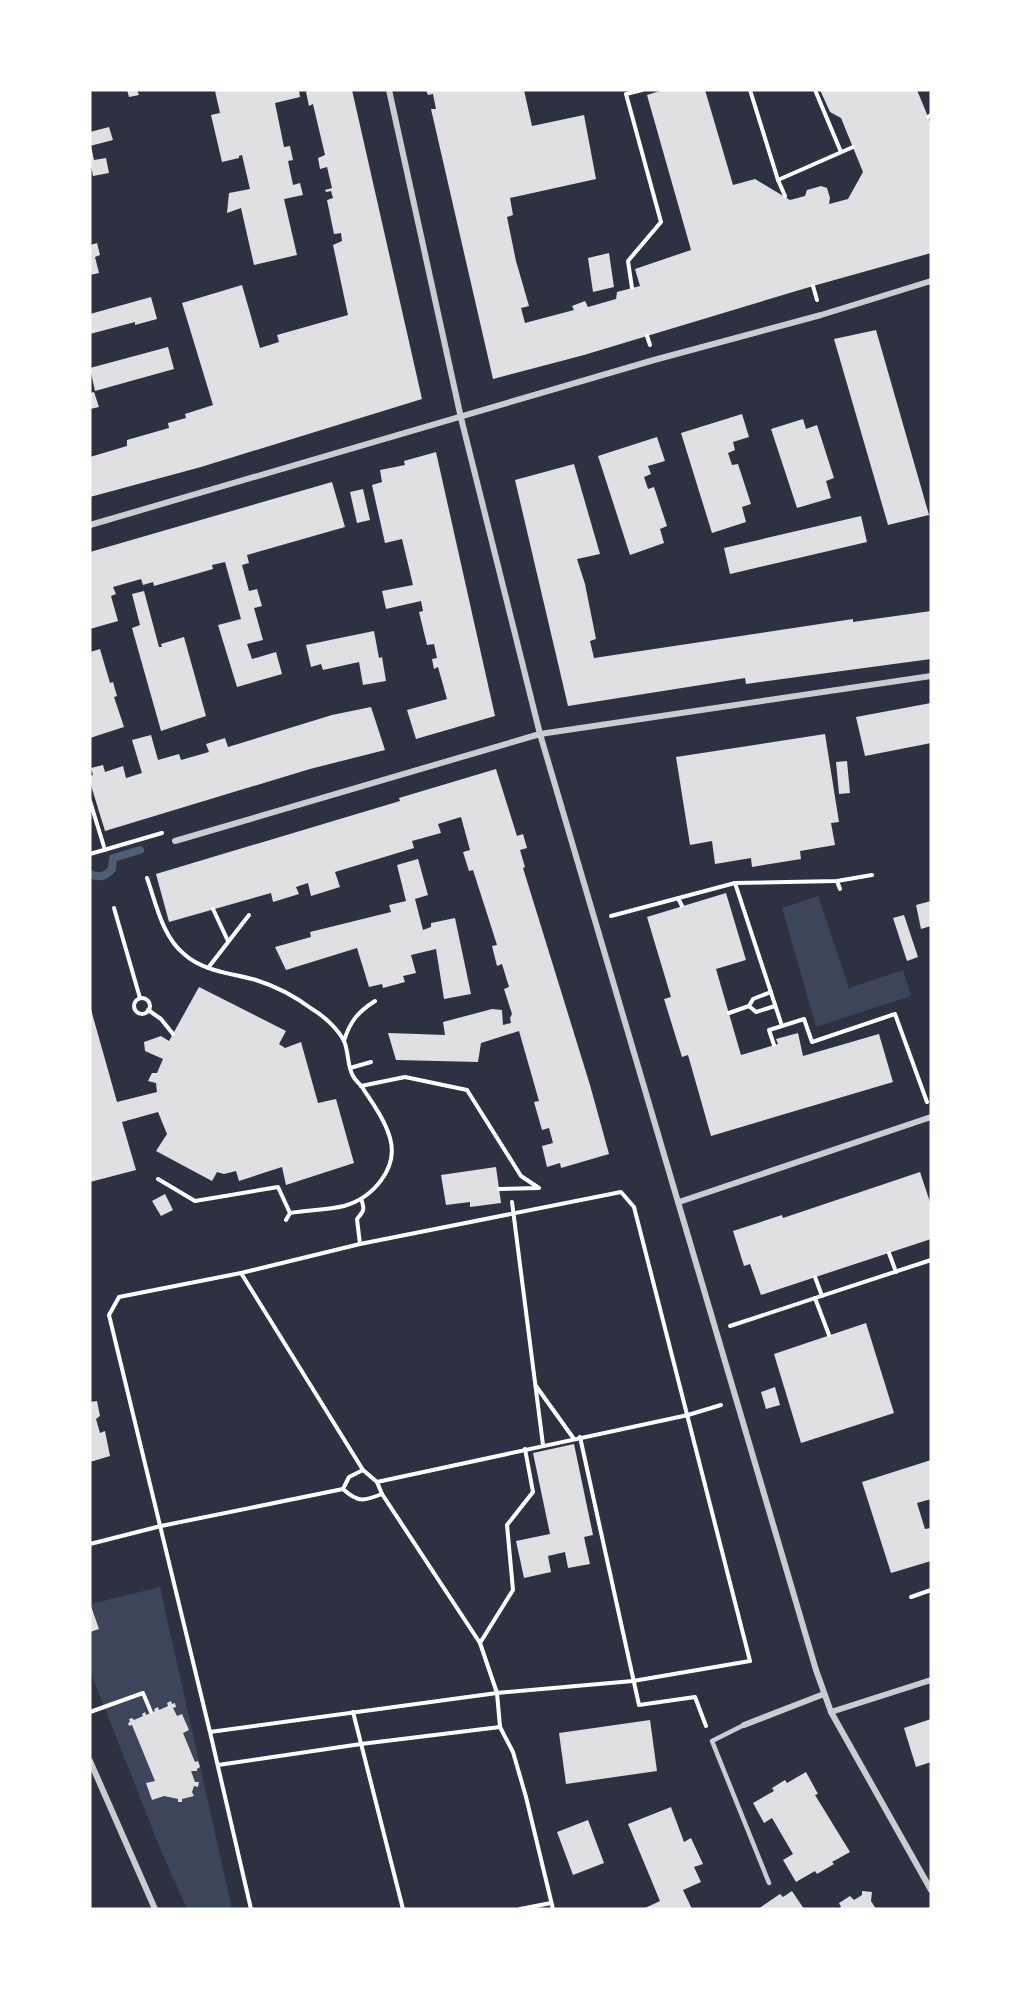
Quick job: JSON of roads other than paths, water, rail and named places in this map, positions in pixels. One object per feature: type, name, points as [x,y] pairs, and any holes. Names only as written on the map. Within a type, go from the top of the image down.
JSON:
[{"type":"street","points":[[389,90],[461,418],[540,735],[824,1694],[831,1712],[931,1890]]},
{"type":"street","points":[[90,525],[654,360],[821,315],[931,281]]},
{"type":"street","points":[[175,841],[540,735],[931,676]]},
{"type":"street","points":[[679,1202],[931,1117]]},
{"type":"street","points":[[831,1712],[931,1680]]},
{"type":"street","points":[[744,1725],[824,1694]]},
{"type":"street","points":[[90,1761],[155,1909]]},
{"type":"lane","points":[[744,1725],[712,1741],[770,1883]]},
{"type":"waterway","points":[[90,874],[99,876],[107,874],[112,869],[113,858],[140,850]]}]
